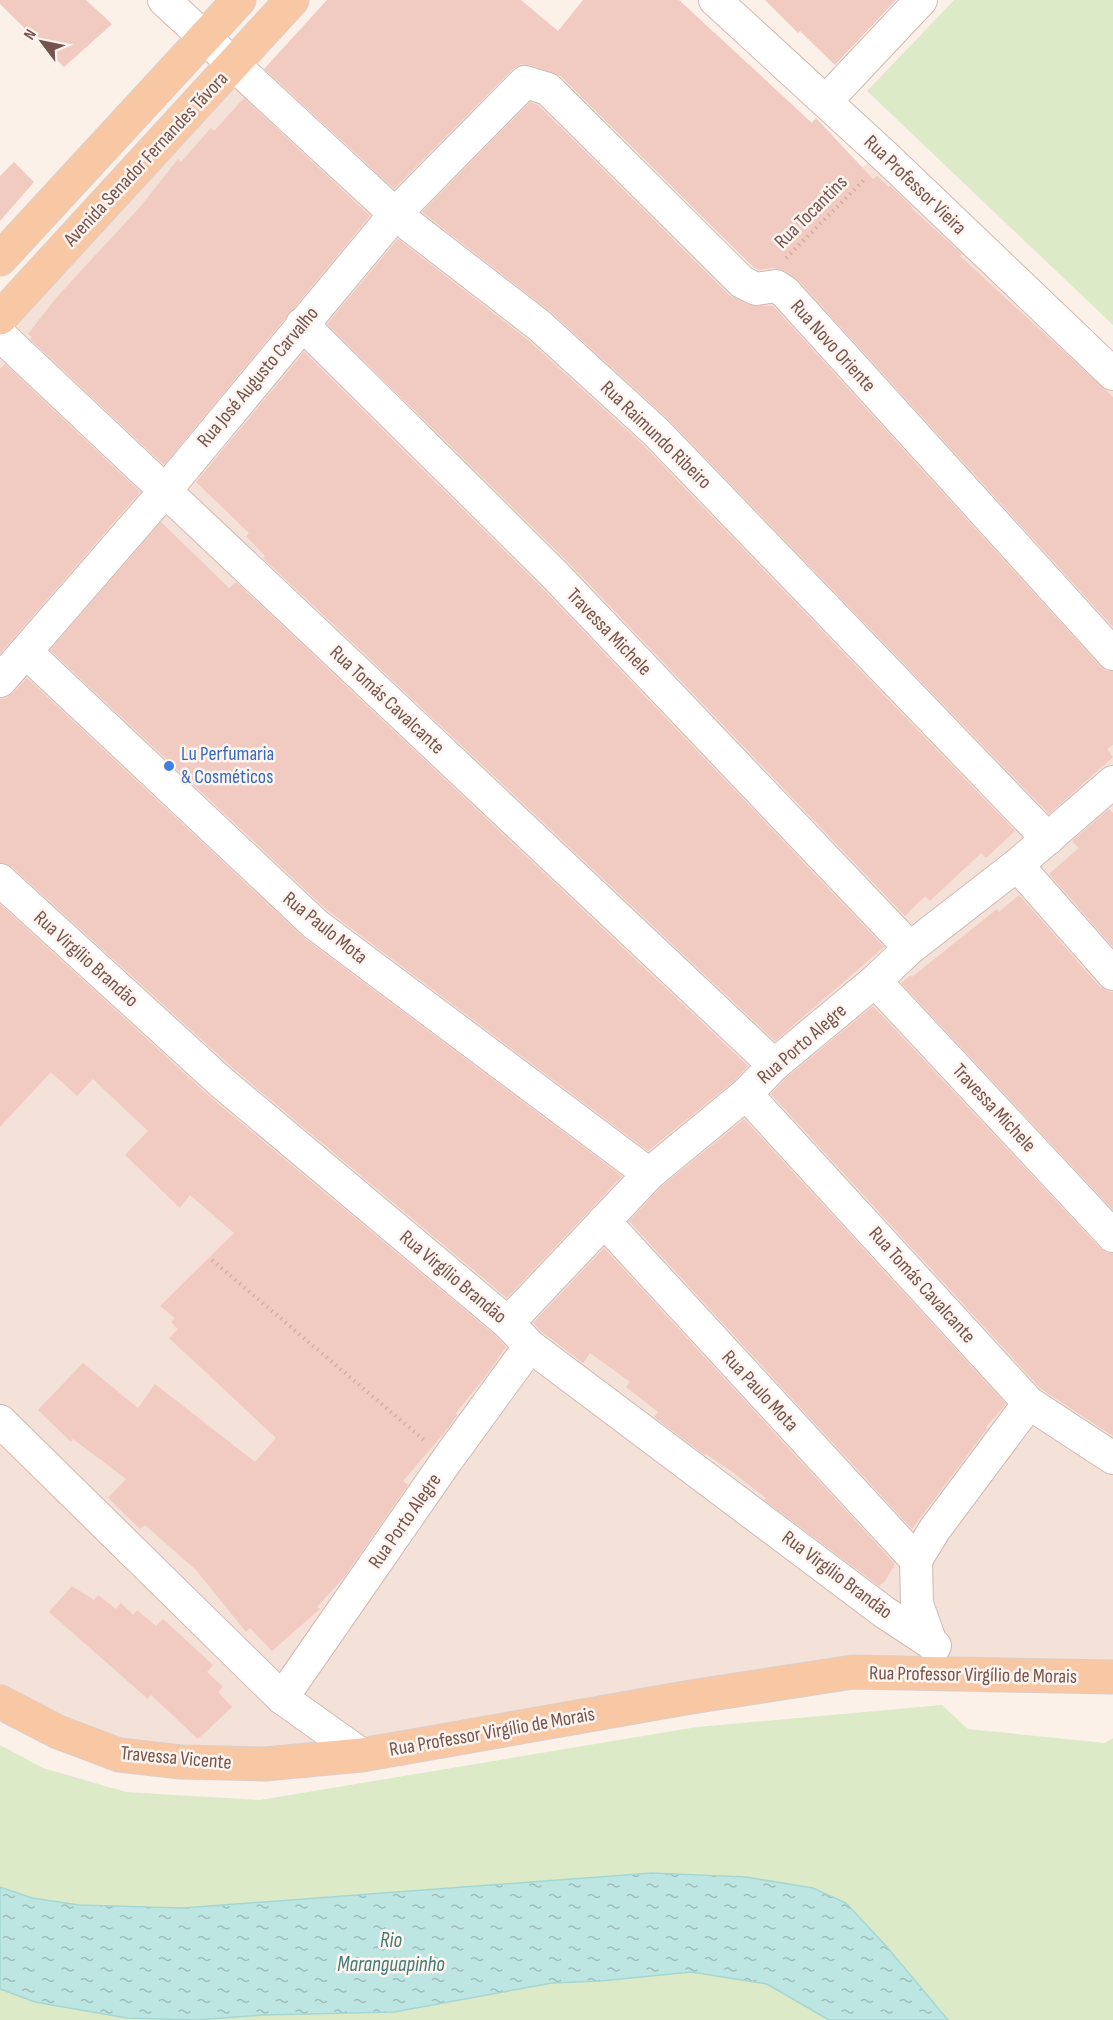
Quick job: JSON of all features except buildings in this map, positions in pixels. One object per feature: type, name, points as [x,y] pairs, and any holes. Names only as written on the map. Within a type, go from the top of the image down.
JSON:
[{"type":"main road","name":"Avenida Senador Fernandes Távora","points":[[0,259],[239,0]]},
{"type":"main road","name":"Avenida Senador Fernandes Távora","points":[[0,318],[292,0]]},
{"type":"main road","name":"Rua Professor Virgílio de Morais","points":[[362,1755],[679,1699],[853,1672],[1113,1677]]},
{"type":"main road","name":"Travessa Vicente","points":[[0,1702],[58,1732],[119,1755],[181,1762],[265,1764],[362,1755]]},
{"type":"street","name":"Rua Raimundo Ribeiro","points":[[164,0],[395,214],[540,326],[656,432],[1048,839]]},
{"type":"street","name":"Rua Professor Vieira","points":[[715,0],[887,158],[1113,374]]},
{"type":"street","points":[[826,101],[921,0]]},
{"type":"street","name":"Rua José Augusto Carvalho","points":[[0,681],[165,491],[395,214],[525,82],[548,89],[742,282],[756,289]]},
{"type":"street","name":"Rua Novo Oriente","points":[[756,289],[776,286],[785,292],[1113,654]]},
{"type":"street","name":"Travessa Michele","points":[[302,324],[553,573],[910,948]]},
{"type":"street","name":"Rua Tomás Cavalcante","points":[[0,335],[774,1065]]},
{"type":"street","name":"Rua Paulo Mota","points":[[26,652],[315,924],[649,1174]]},
{"type":"street","name":"Rua Porto Alegre","points":[[508,1323],[649,1174],[746,1094],[774,1065],[875,981],[910,948],[1017,865],[1113,782]]},
{"type":"street","points":[[1017,865],[1113,974]]},
{"type":"street","name":"Rua Virgílio Brandão","points":[[0,880],[220,1082],[508,1323],[530,1346],[884,1612],[931,1643],[969,1675]]},
{"type":"street","name":"Travessa Michele","points":[[875,981],[1113,1236]]},
{"type":"street","name":"Rua Tomás Cavalcante","points":[[746,1094],[1029,1403],[1113,1458]]},
{"type":"street","name":"Rua Paulo Mota","points":[[604,1221],[916,1560]]},
{"type":"street","name":"Rua Porto Alegre","points":[[282,1698],[447,1460],[530,1346]]},
{"type":"street","points":[[931,1643],[917,1604],[916,1560],[935,1529],[1029,1403]]},
{"type":"street","name":"Rua Professor Virgílio de Morais","points":[[0,1420],[282,1698],[362,1755]]},
{"type":"path","name":"Rua Tocantins","points":[[756,289],[887,158]]},
{"type":"path","points":[[212,1260],[447,1460]]},
{"type":"shaded area","points":[[527,58],[752,274],[868,163],[1113,372],[1113,1677],[969,1675],[691,1697],[181,1762],[0,1702],[0,316],[227,69],[395,184]]},
{"type":"green space","points":[[954,0],[1113,0],[1113,325],[867,91]]},
{"type":"green space","points":[[942,1705],[968,1729],[1105,1743],[1113,1738],[1113,2020],[948,2020],[887,1947],[776,1882],[746,1877],[652,1873],[183,1908],[79,1905],[32,1898],[0,1887],[0,1745],[43,1768],[126,1792],[260,1800],[697,1727]]},
{"type":"green space","points":[[691,1972],[767,1984],[829,2020],[197,2020],[263,2015],[394,2012],[552,1983],[601,1981]]},
{"type":"green space","points":[[0,1989],[35,2002],[127,2018],[197,2020],[0,2020]]},
{"type":"water","name":"Rio Maranguapinho","points":[[652,1873],[746,1877],[813,1888],[846,1903],[887,1947],[948,2020],[829,2020],[767,1984],[691,1972],[601,1981],[552,1983],[394,2012],[263,2015],[197,2020],[127,2018],[35,2002],[0,1989],[0,1887],[32,1898],[79,1905],[183,1908]]},
{"type":"place","name":"Lu Perfumaria & Cosméticos","points":[[169,766]]}]
